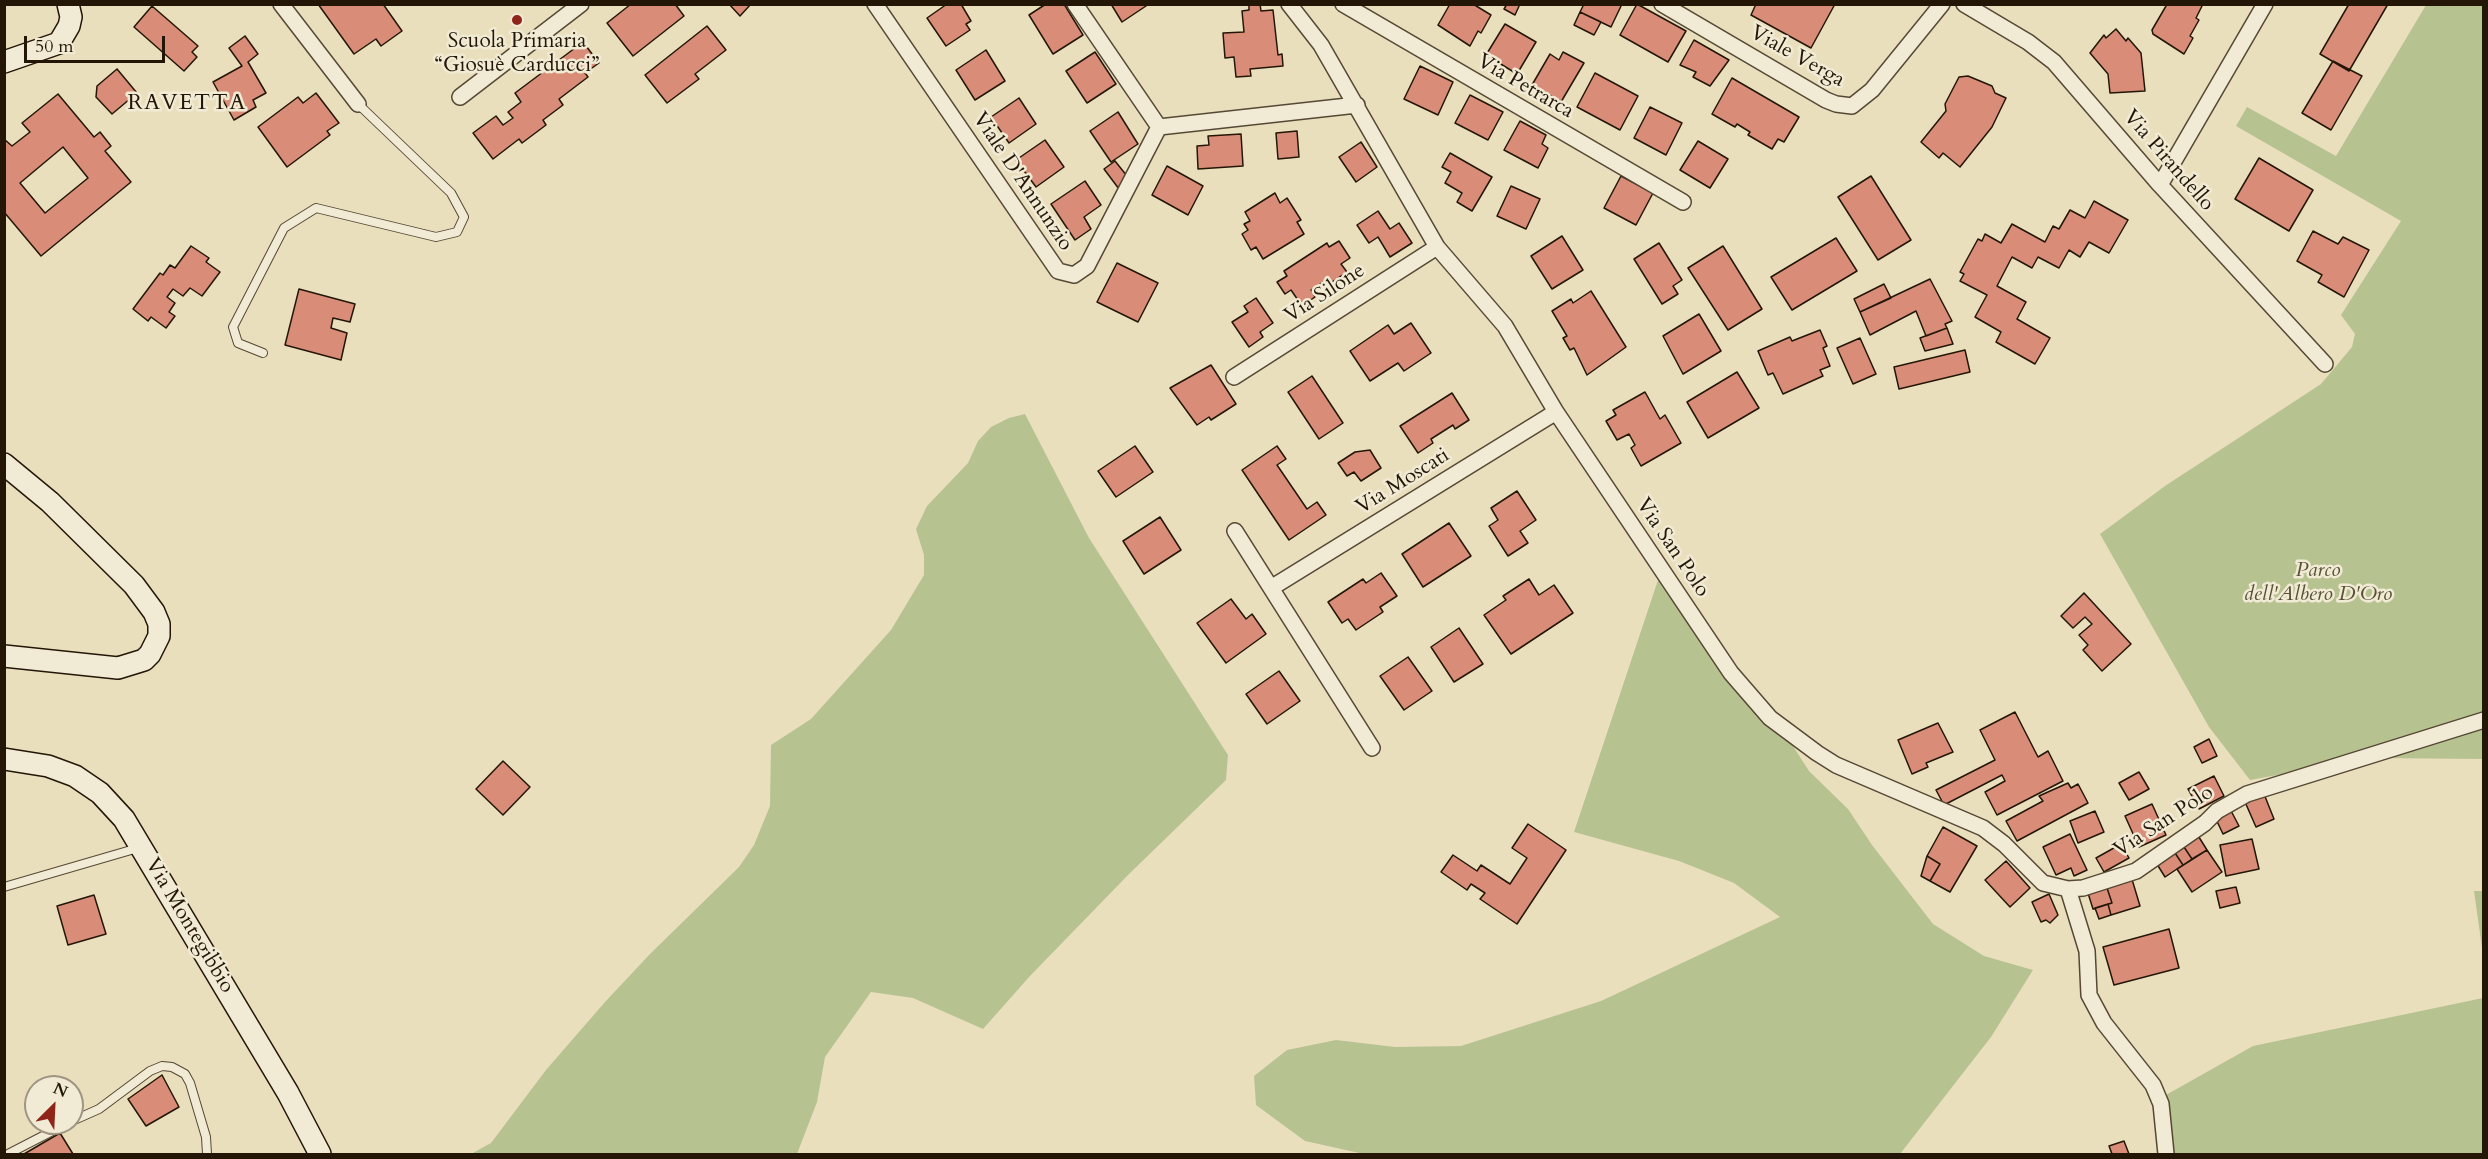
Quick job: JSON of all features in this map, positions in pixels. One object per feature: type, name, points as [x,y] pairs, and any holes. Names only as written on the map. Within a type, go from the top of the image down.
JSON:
[{"type":"main road","points":[[4,62],[59,43],[69,26],[71,17],[68,4]]},
{"type":"main road","points":[[4,464],[50,501],[134,585],[159,624],[159,636],[150,654],[132,665],[98,667],[4,656]]},
{"type":"main road","name":"Via Montegibbio","points":[[4,759],[48,766],[89,785],[112,804],[142,847],[288,1093],[320,1155]]},
{"type":"street","points":[[281,4],[358,104]]},
{"type":"street","points":[[460,97],[581,4]]},
{"type":"street","name":"Viale D'Annunzio","points":[[875,4],[1058,271],[1074,275],[1087,266],[1159,126]]},
{"type":"street","points":[[1075,4],[1159,126],[1357,105]]},
{"type":"street","name":"Via San Polo","points":[[1289,4],[1321,45],[1437,247],[1496,313],[1556,412],[1731,674],[1770,718],[1836,765],[1992,833],[2035,877],[2052,887],[2083,888],[2136,871],[2205,823],[2217,811],[2247,794],[2484,720]]},
{"type":"street","name":"Viale Verga","points":[[1662,4],[1826,100],[1852,106],[1872,90],[1942,4]]},
{"type":"street","name":"Via Pirandello","points":[[1964,4],[2043,52],[2160,185],[2325,364]]},
{"type":"street","points":[[2160,185],[2265,4]]},
{"type":"street","name":"Via Petrarca","points":[[1345,5],[1683,202]]},
{"type":"street","name":"Via Silone","points":[[1234,377],[1437,247]]},
{"type":"street","name":"Via Moscati","points":[[1271,588],[1556,412]]},
{"type":"street","points":[[1235,531],[1372,748]]},
{"type":"street","points":[[2068,889],[2086,951],[2089,995],[2104,1023],[2153,1085],[2162,1104],[2166,1155]]},
{"type":"lane","points":[[262,353],[238,343],[233,327],[284,228],[316,208],[436,237],[457,232],[464,217],[451,193],[358,104]]},
{"type":"lane","points":[[4,887],[142,847]]},
{"type":"lane","points":[[84,1116],[99,1109],[150,1071],[162,1066],[172,1067],[185,1074],[190,1083],[206,1137],[207,1155]]},
{"type":"lane","points":[[8,1155],[46,1135]]},
{"type":"green space","name":"Parco dell'Albero D'Oro","points":[[2426,5],[2483,5],[2483,759],[2371,758],[2250,780],[2209,727],[2100,534],[2165,486],[2321,384],[2352,347],[2355,334],[2341,315],[2401,221],[2236,126],[2247,107],[2336,156]]},
{"type":"green space","points":[[1025,414],[1089,538],[1228,755],[1226,780],[1129,874],[1030,976],[983,1029],[913,998],[871,992],[825,1057],[817,1102],[797,1154],[471,1154],[491,1143],[546,1070],[605,1002],[650,954],[739,867],[754,845],[770,806],[771,745],[811,719],[891,630],[924,575],[924,555],[916,529],[927,506],[968,463],[978,441],[991,427],[1009,418]]},
{"type":"green space","points":[[1662,568],[1782,729],[1809,771],[1848,809],[1872,845],[1933,924],[1984,956],[2033,970],[1991,1037],[1900,1154],[1364,1154],[1305,1141],[1256,1105],[1254,1076],[1287,1050],[1336,1040],[1395,1047],[1461,1046],[1601,1001],[1780,917],[1734,883],[1679,861],[1574,832]]},
{"type":"green space","points":[[2474,891],[2483,891],[2483,955]]},
{"type":"green space","points":[[2483,998],[2483,1154],[2161,1154],[2157,1100],[2253,1046]]},
{"type":"building","points":[[318,4],[383,4],[402,31],[381,46],[376,39],[354,54]]},
{"type":"building","points":[[631,4],[675,4],[684,16],[633,56],[607,23]]},
{"type":"building","points":[[729,4],[751,4],[740,16]]},
{"type":"building","points":[[947,4],[961,4],[971,21],[966,24],[970,30],[946,46],[927,18]]},
{"type":"building","points":[[1046,4],[1064,4],[1083,35],[1053,54],[1029,15]]},
{"type":"building","points":[[1111,4],[1149,4],[1122,22]]},
{"type":"building","points":[[1260,4],[1261,11],[1273,10],[1278,55],[1282,54],[1283,66],[1250,69],[1251,76],[1236,77],[1234,57],[1225,58],[1223,33],[1244,32],[1242,11],[1249,10],[1249,5]]},
{"type":"building","points":[[1450,4],[1473,4],[1491,15],[1481,33],[1478,31],[1470,46],[1438,25]]},
{"type":"building","points":[[1507,4],[1520,4],[1515,15],[1504,9]]},
{"type":"building","points":[[1584,4],[1622,4],[1611,27],[1580,12]]},
{"type":"building","points":[[1637,4],[1686,31],[1668,62],[1620,35]]},
{"type":"building","points":[[1756,4],[1835,4],[1811,48],[1751,15]]},
{"type":"building","points":[[2163,4],[2203,4],[2196,18],[2199,20],[2190,36],[2193,38],[2184,54],[2153,34],[2152,30],[2166,6]]},
{"type":"building","points":[[2349,4],[2388,4],[2349,71],[2320,54]]},
{"type":"building","points":[[152,6],[198,46],[192,52],[197,57],[184,71],[134,27]]},
{"type":"building","points":[[1580,12],[1601,22],[1594,35],[1574,25]]},
{"type":"building","points":[[1505,24],[1536,42],[1517,74],[1486,55]]},
{"type":"building","points":[[707,26],[726,50],[695,74],[699,79],[667,103],[645,75]]},
{"type":"building","points":[[2116,29],[2126,41],[2128,38],[2141,53],[2145,91],[2110,93],[2108,74],[2090,53],[2104,35],[2106,38]]},
{"type":"building","points":[[245,36],[258,54],[248,62],[266,93],[253,100],[256,107],[234,120],[213,82],[242,66],[229,48]]},
{"type":"building","points":[[1694,40],[1729,60],[1710,86],[1693,77],[1696,72],[1680,65]]},
{"type":"building","points":[[583,42],[599,63],[585,73],[588,77],[559,99],[563,105],[543,120],[546,125],[522,143],[519,139],[493,159],[473,133],[496,116],[503,125],[513,118],[508,112],[521,102],[515,93]]},
{"type":"building","points":[[986,50],[1005,81],[975,100],[956,70]]},
{"type":"building","points":[[1095,52],[1116,84],[1087,103],[1066,71]]},
{"type":"building","points":[[1563,52],[1584,63],[1561,102],[1532,85],[1550,54],[1559,60]]},
{"type":"building","points":[[2333,61],[2362,76],[2331,130],[2302,113]]},
{"type":"building","points":[[1420,66],[1453,82],[1438,115],[1404,99]]},
{"type":"building","points":[[117,69],[137,93],[112,114],[96,97],[97,86]]},
{"type":"building","points":[[1595,73],[1638,96],[1620,130],[1577,107]]},
{"type":"building","points":[[1968,76],[1992,86],[1995,93],[2006,98],[1992,127],[1960,167],[1943,153],[1939,158],[1921,142],[1946,111],[1945,104],[1959,77]]},
{"type":"building","points":[[1732,78],[1799,117],[1784,142],[1778,139],[1772,149],[1748,135],[1750,132],[1737,124],[1735,127],[1712,114]]},
{"type":"building","points":[[316,93],[339,123],[327,131],[330,135],[287,167],[258,127],[298,97],[303,103]]},
{"type":"building","points":[[58,94],[94,137],[100,132],[111,146],[105,151],[131,182],[41,256],[4,212],[4,139],[12,146],[30,132],[22,123]],"holes":[[[63,147],[88,178],[45,213],[20,183]]]},
{"type":"building","points":[[1470,95],[1503,112],[1488,140],[1455,123]]},
{"type":"building","points":[[1019,98],[1036,124],[1009,143],[991,117]]},
{"type":"building","points":[[1650,107],[1682,123],[1666,155],[1634,138]]},
{"type":"building","points":[[1118,112],[1138,144],[1111,162],[1090,131]]},
{"type":"building","points":[[1520,121],[1546,135],[1542,144],[1548,148],[1538,168],[1504,150]]},
{"type":"building","points":[[1297,131],[1299,157],[1278,159],[1276,133]]},
{"type":"building","points":[[1241,134],[1243,166],[1198,169],[1197,146],[1209,145],[1208,136]]},
{"type":"building","points":[[1045,140],[1064,167],[1036,187],[1016,160]]},
{"type":"building","points":[[1698,141],[1728,159],[1710,188],[1680,170]]},
{"type":"building","points":[[1361,142],[1377,167],[1356,182],[1339,157]]},
{"type":"building","points":[[1450,153],[1492,177],[1472,211],[1457,202],[1462,193],[1445,183],[1451,172],[1442,167]]},
{"type":"building","points":[[2259,158],[2313,190],[2289,231],[2235,199]]},
{"type":"building","points":[[1115,161],[1127,176],[1122,193],[1104,169]]},
{"type":"building","points":[[1167,166],[1203,186],[1188,215],[1152,195]]},
{"type":"building","points":[[1621,176],[1653,193],[1636,225],[1604,208]]},
{"type":"building","points":[[1871,176],[1911,240],[1878,260],[1838,197]]},
{"type":"building","points":[[1085,181],[1101,205],[1084,217],[1091,229],[1075,240],[1051,204]]},
{"type":"building","points":[[1511,186],[1540,199],[1526,229],[1497,216]]},
{"type":"building","points":[[1275,193],[1280,203],[1287,198],[1301,220],[1297,222],[1304,234],[1263,259],[1256,247],[1251,250],[1242,234],[1248,230],[1244,224],[1250,221],[1245,212]]},
{"type":"building","points":[[2094,201],[2128,220],[2109,253],[2089,242],[2080,257],[2069,250],[2059,268],[2038,257],[2032,268],[2012,257],[1997,286],[2026,302],[2017,319],[2050,338],[2035,364],[1996,342],[2001,332],[1975,317],[1987,295],[1960,281],[1964,274],[1960,272],[1978,239],[1982,241],[1985,234],[2001,243],[2012,224],[2045,242],[2053,226],[2059,229],[2070,210],[2085,218]]},
{"type":"building","points":[[1378,211],[1390,229],[1399,223],[1412,243],[1390,257],[1378,237],[1369,243],[1357,225]]},
{"type":"building","points":[[2313,231],[2338,244],[2343,237],[2369,250],[2344,297],[2318,282],[2322,275],[2297,261]]},
{"type":"building","points":[[1562,236],[1583,270],[1552,289],[1531,256]]},
{"type":"building","points":[[1836,238],[1857,271],[1792,310],[1771,277]]},
{"type":"building","points":[[1339,241],[1350,258],[1341,264],[1347,272],[1329,284],[1326,280],[1311,290],[1315,297],[1302,306],[1291,290],[1285,294],[1277,282],[1287,276],[1284,271],[1327,243],[1329,247]]},
{"type":"building","points":[[1659,243],[1682,280],[1673,286],[1678,294],[1662,304],[1634,259]]},
{"type":"building","points":[[191,246],[209,258],[206,262],[220,272],[202,296],[190,288],[183,296],[173,289],[167,297],[175,303],[169,312],[175,316],[166,328],[151,317],[148,321],[133,309],[160,273],[163,275],[170,265],[175,268]]},
{"type":"building","points":[[1723,246],[1762,309],[1728,330],[1688,268]]},
{"type":"building","points":[[1117,263],[1158,283],[1138,322],[1097,302]]},
{"type":"building","points":[[1930,279],[1952,321],[1945,324],[1947,328],[1926,336],[1916,311],[1870,335],[1860,312]]},
{"type":"building","points":[[1884,284],[1891,298],[1860,312],[1854,299]]},
{"type":"building","points":[[299,289],[355,304],[350,322],[333,318],[331,328],[347,333],[341,360],[285,345]]},
{"type":"building","points":[[1591,291],[1626,347],[1587,375],[1574,348],[1570,350],[1563,338],[1567,336],[1552,311],[1571,299],[1573,303]]},
{"type":"building","points":[[1256,298],[1273,323],[1260,332],[1263,337],[1249,347],[1232,322],[1248,312],[1244,306]]},
{"type":"building","points":[[1699,314],[1721,351],[1683,374],[1663,336]]},
{"type":"building","points":[[1411,323],[1431,353],[1404,371],[1398,363],[1370,381],[1350,351],[1388,325],[1394,334]]},
{"type":"building","points":[[1947,328],[1953,344],[1925,351],[1920,338]]},
{"type":"building","points":[[1820,330],[1827,346],[1823,348],[1830,366],[1820,370],[1823,376],[1783,394],[1773,373],[1768,375],[1758,351],[1790,337],[1792,341]]},
{"type":"building","points":[[1860,338],[1876,374],[1853,384],[1837,348]]},
{"type":"building","points":[[1965,350],[1970,372],[1899,389],[1894,367]]},
{"type":"building","points":[[1211,365],[1236,404],[1211,420],[1209,417],[1197,425],[1170,388]]},
{"type":"building","points":[[1737,372],[1759,408],[1708,438],[1687,402]]},
{"type":"building","points":[[1312,376],[1343,423],[1319,439],[1288,392]]},
{"type":"building","points":[[1645,392],[1660,419],[1665,415],[1681,443],[1641,466],[1631,448],[1635,445],[1629,434],[1617,440],[1606,421],[1616,415],[1613,410]]},
{"type":"building","points":[[1452,393],[1469,420],[1455,429],[1453,425],[1431,439],[1433,443],[1418,453],[1400,426]]},
{"type":"building","points":[[1135,446],[1153,472],[1116,497],[1098,471]]},
{"type":"building","points":[[1277,446],[1286,459],[1277,465],[1307,509],[1317,502],[1326,515],[1289,540],[1242,470]]},
{"type":"building","points":[[1370,450],[1381,468],[1361,481],[1354,472],[1347,476],[1338,463],[1355,452]]},
{"type":"building","points":[[1517,491],[1536,520],[1520,531],[1528,543],[1508,556],[1489,526],[1498,520],[1491,508]]},
{"type":"building","points":[[1160,517],[1181,550],[1144,574],[1123,541]]},
{"type":"building","points":[[1449,523],[1471,556],[1423,587],[1402,554]]},
{"type":"building","points":[[1381,573],[1397,596],[1380,607],[1383,612],[1356,630],[1348,619],[1342,623],[1328,602],[1363,579],[1366,583]]},
{"type":"building","points":[[1529,579],[1539,595],[1554,585],[1573,613],[1511,654],[1484,615],[1506,600],[1503,596]]},
{"type":"building","points":[[2084,593],[2131,644],[2102,671],[2083,650],[2088,645],[2079,635],[2092,624],[2085,617],[2073,628],[2061,616]]},
{"type":"building","points":[[1231,599],[1246,619],[1252,614],[1266,634],[1226,663],[1197,623]]},
{"type":"building","points":[[1459,628],[1483,664],[1454,682],[1431,647]]},
{"type":"building","points":[[1408,657],[1432,691],[1404,710],[1380,676]]},
{"type":"building","points":[[1279,671],[1300,701],[1267,724],[1246,694]]},
{"type":"building","points":[[2015,712],[2038,757],[2048,751],[2063,781],[1997,815],[1985,792],[2005,781],[2002,775],[1944,805],[1936,790],[1995,760],[1980,730]]},
{"type":"building","points":[[1938,723],[1953,752],[1926,763],[1928,767],[1912,774],[1898,740]]},
{"type":"building","points":[[2209,739],[2217,756],[2202,763],[2194,747]]},
{"type":"building","points":[[503,761],[530,787],[503,815],[476,789]]},
{"type":"building","points":[[2139,772],[2149,789],[2129,800],[2119,783]]},
{"type":"building","points":[[2214,776],[2224,796],[2199,809],[2188,789]]},
{"type":"building","points":[[2068,783],[2071,788],[2078,784],[2088,803],[2017,841],[2006,821],[2043,801],[2039,796]]},
{"type":"building","points":[[2264,794],[2274,819],[2256,827],[2245,802]]},
{"type":"building","points":[[2152,804],[2166,835],[2139,847],[2125,816]]},
{"type":"building","points":[[2229,807],[2239,826],[2223,834],[2214,815]]},
{"type":"building","points":[[2095,811],[2104,832],[2078,843],[2070,821]]},
{"type":"building","points":[[1528,824],[1566,850],[1517,924],[1480,899],[1485,893],[1471,884],[1467,890],[1441,872],[1453,855],[1477,871],[1481,865],[1510,884],[1527,858],[1512,848]]},
{"type":"building","points":[[1943,827],[1977,846],[1950,892],[1930,881],[1940,864],[1927,856]]},
{"type":"building","points":[[2070,834],[2087,870],[2074,876],[2071,868],[2056,875],[2043,847]]},
{"type":"building","points":[[2197,834],[2207,850],[2192,859],[2182,844]]},
{"type":"building","points":[[2252,839],[2259,869],[2226,876],[2220,845]]},
{"type":"building","points":[[2121,844],[2129,858],[2104,872],[2096,858]]},
{"type":"building","points":[[2182,844],[2192,859],[2183,865],[2173,850]]},
{"type":"building","points":[[2173,850],[2183,865],[2165,877],[2155,861]]},
{"type":"building","points":[[2207,850],[2222,872],[2192,892],[2177,869]]},
{"type":"building","points":[[1927,856],[1940,864],[1930,881],[1921,876]]},
{"type":"building","points":[[2006,861],[2030,888],[2010,907],[1985,880]]},
{"type":"building","points":[[2131,876],[2140,906],[2111,915],[2108,904],[2112,903],[2106,885]]},
{"type":"building","points":[[2106,885],[2112,903],[2093,909],[2087,890]]},
{"type":"building","points":[[2236,887],[2240,903],[2220,908],[2216,891]]},
{"type":"building","points":[[2049,894],[2058,915],[2050,923],[2046,920],[2041,922],[2032,902]]},
{"type":"building","points":[[94,895],[106,934],[68,945],[57,906]]},
{"type":"building","points":[[2108,904],[2111,915],[2099,919],[2095,908]]},
{"type":"building","points":[[2169,929],[2179,968],[2114,985],[2103,947]]},
{"type":"building","points":[[162,1075],[179,1107],[146,1126],[128,1099]]},
{"type":"building","points":[[57,1135],[61,1135],[73,1154],[24,1154]]},
{"type":"building","points":[[2124,1141],[2129,1154],[2112,1154],[2109,1146]]},
{"type":"place","name":"Scuola Primaria “Giosuè Carducci”","points":[[517,20]]},
{"type":"district","name":"RAVETTA","points":[[187,104]]}]
